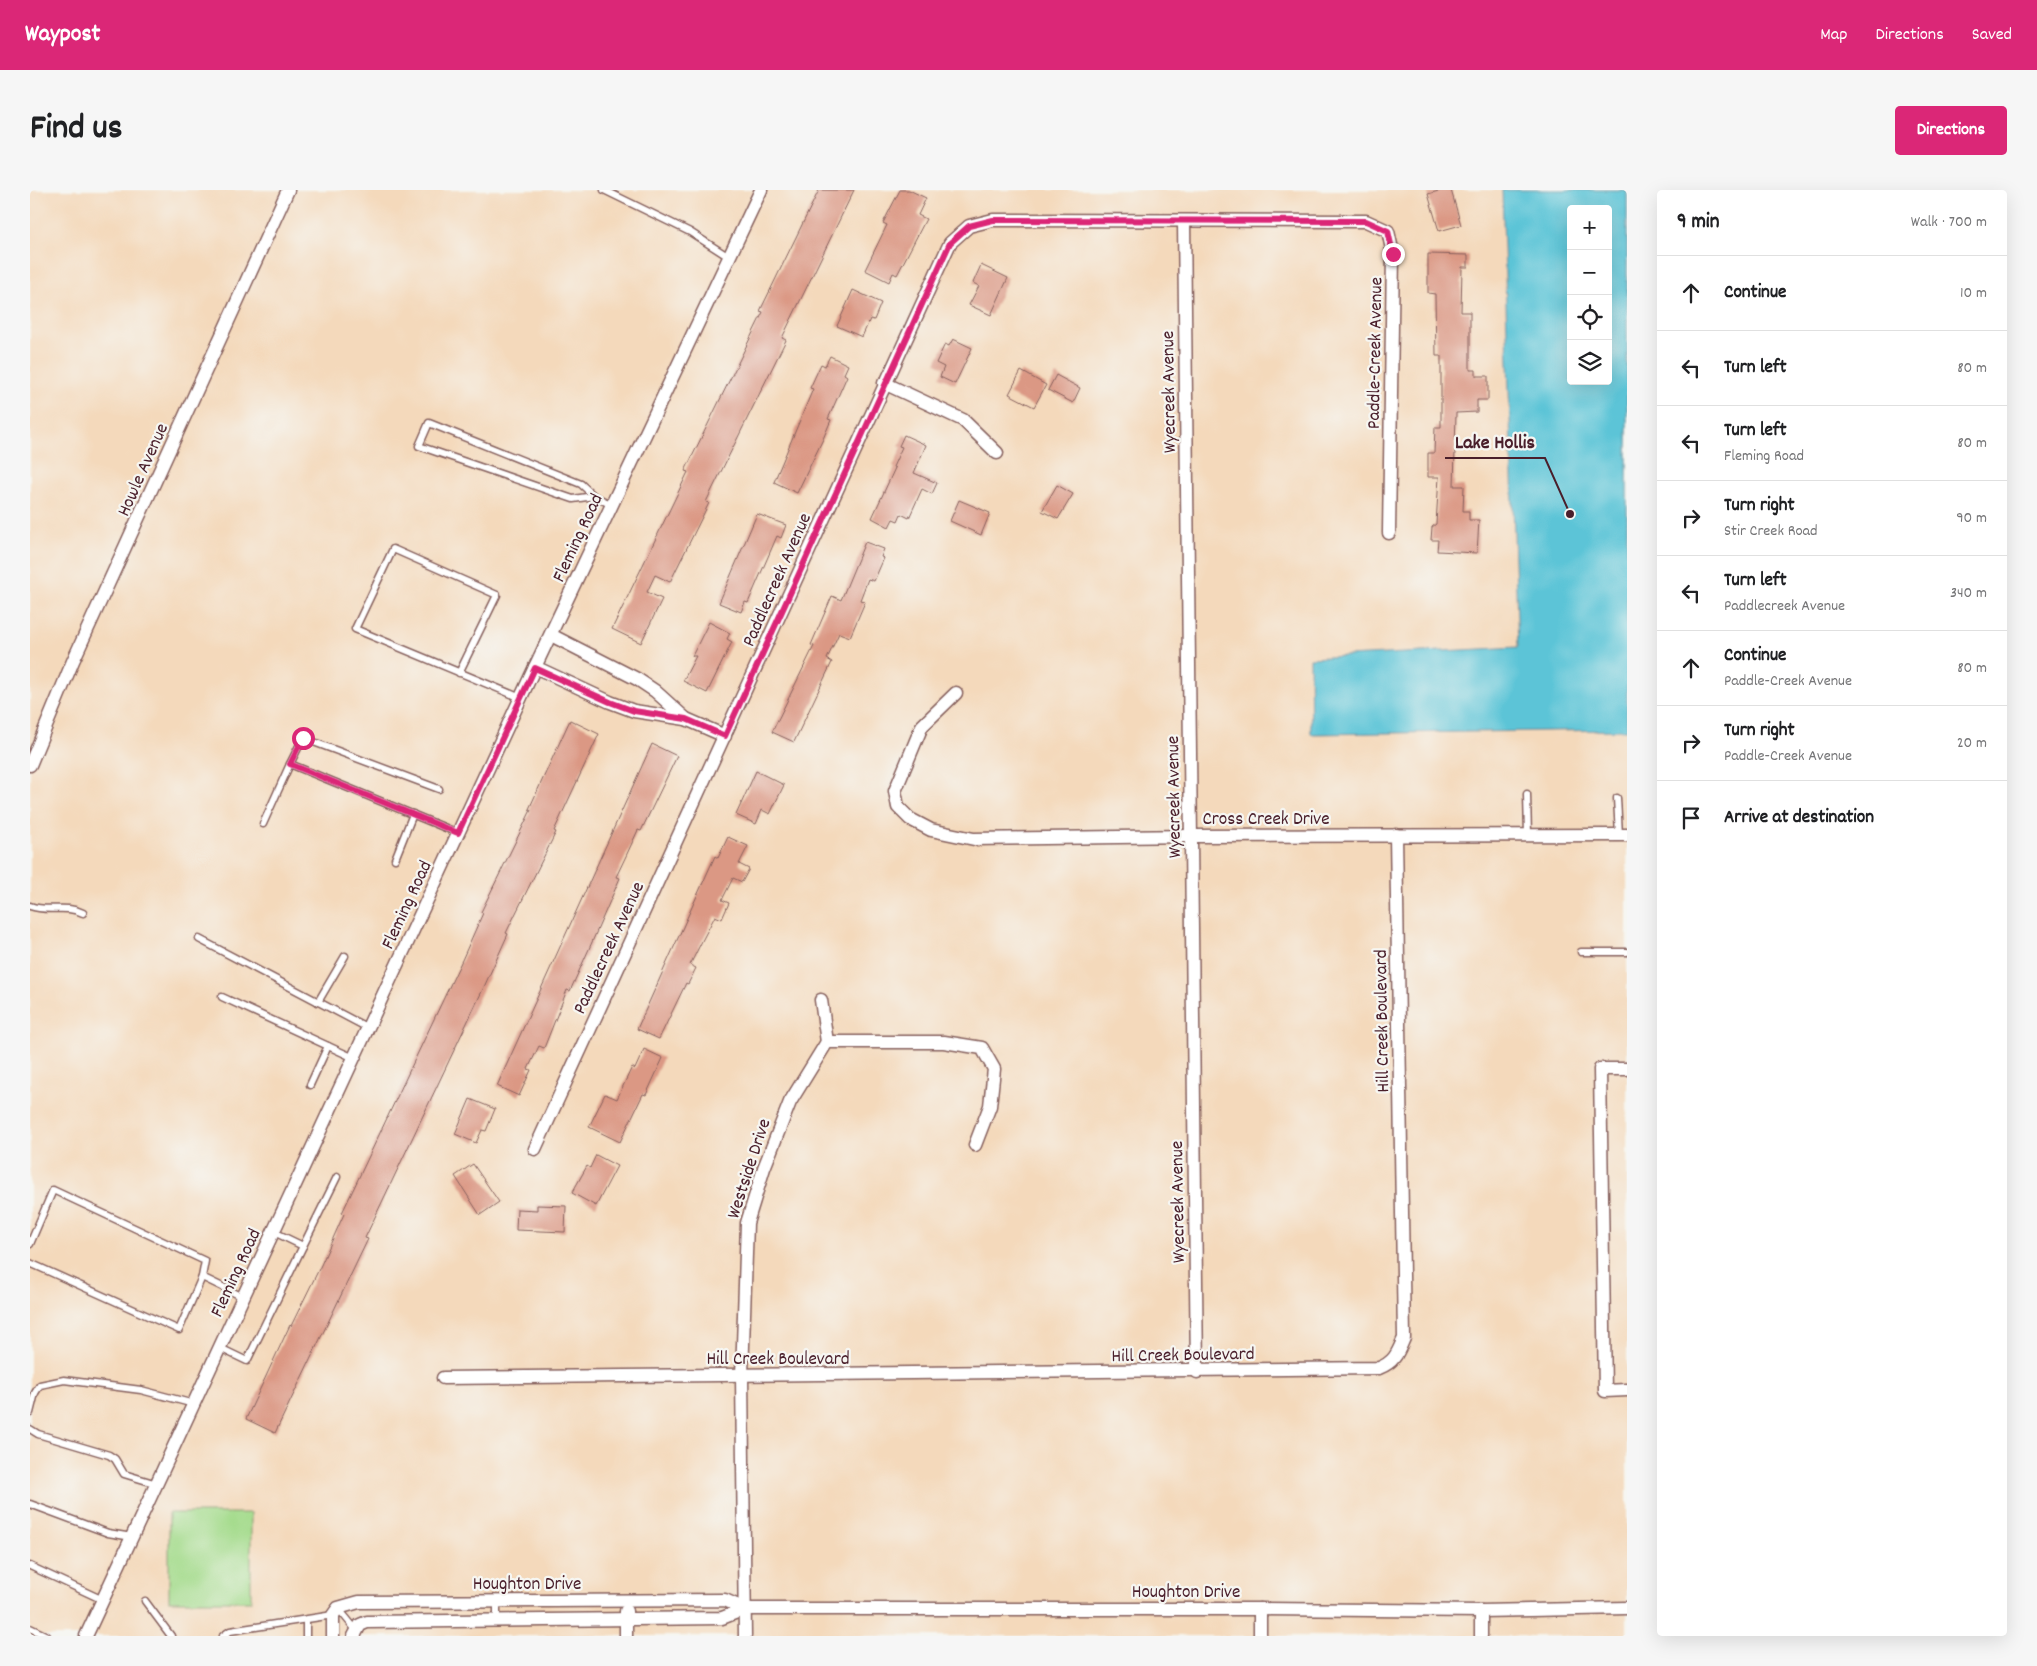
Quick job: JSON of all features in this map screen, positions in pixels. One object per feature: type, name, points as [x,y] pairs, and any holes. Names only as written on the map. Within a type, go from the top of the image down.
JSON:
[{"type":"street","name":"Howle Avenue","points":[[30,765],[73,661],[288,190]]},
{"type":"street","name":"Fleming Road","points":[[86,1636],[535,668],[761,190]]},
{"type":"street","name":"Paddlecreek Avenue","points":[[535,1149],[725,736],[884,383],[950,243],[969,226],[993,220],[1184,221]]},
{"type":"street","name":"Paddle-Creek Avenue","points":[[1184,221],[1366,221],[1388,231],[1393,254],[1389,533]]},
{"type":"street","name":"Wyecreek Avenue","points":[[1184,221],[1197,1372]]},
{"type":"street","points":[[884,383],[963,420],[997,454]]},
{"type":"street","points":[[551,635],[638,679],[655,691],[686,719]]},
{"type":"street","points":[[535,668],[634,711],[686,719],[725,736]]},
{"type":"street","name":"Cross Creek Drive","points":[[956,693],[922,726],[895,791],[898,807],[910,819],[931,830],[974,839],[1191,836],[1623,835]]},
{"type":"street","name":"Hill Creek Boulevard","points":[[443,1378],[1197,1372],[1380,1368],[1388,1365],[1396,1357],[1404,1338],[1396,835]]},
{"type":"street","points":[[821,1000],[827,1042],[944,1042],[982,1048],[994,1069],[990,1106],[975,1145]]},
{"type":"street","name":"Westside Drive","points":[[746,1636],[742,1376],[747,1223],[764,1168],[790,1102],[827,1042]]},
{"type":"street","points":[[1627,1069],[1600,1068],[1604,1390],[1627,1390]]},
{"type":"street","name":"Houghton Drive","points":[[336,1612],[359,1602],[725,1600],[745,1609]]},
{"type":"street","points":[[626,1601],[626,1636]]},
{"type":"street","name":"Houghton Drive","points":[[355,1633],[360,1625],[367,1622],[722,1618],[745,1609],[1481,1611],[1627,1608]]},
{"type":"street","points":[[1260,1609],[1260,1636]]},
{"type":"street","points":[[1481,1611],[1481,1636]]},
{"type":"street","points":[[333,1636],[336,1612]]},
{"type":"lane","points":[[604,190],[690,232],[730,257]]},
{"type":"lane","points":[[594,496],[572,499],[419,446],[429,423],[581,484],[594,496],[612,505]]},
{"type":"lane","points":[[459,672],[497,595],[393,549],[355,629],[521,698]]},
{"type":"lane","points":[[263,824],[303,738],[439,789]]},
{"type":"lane","points":[[290,764],[458,833]]},
{"type":"lane","points":[[1527,794],[1528,835]]},
{"type":"lane","points":[[1617,798],[1623,835]]},
{"type":"lane","points":[[395,859],[413,814]]},
{"type":"lane","points":[[30,906],[46,911],[72,908],[83,912]]},
{"type":"lane","points":[[198,939],[368,1028]]},
{"type":"lane","points":[[1582,952],[1627,952]]},
{"type":"lane","points":[[318,1002],[345,956]]},
{"type":"lane","points":[[222,997],[354,1058]]},
{"type":"lane","points":[[310,1085],[328,1046]]},
{"type":"lane","points":[[220,1348],[247,1361],[337,1177]]},
{"type":"lane","points":[[30,1244],[53,1190],[205,1260],[202,1277],[179,1330],[30,1264]]},
{"type":"lane","points":[[274,1232],[303,1246]]},
{"type":"lane","points":[[202,1277],[243,1298]]},
{"type":"lane","points":[[30,1413],[40,1384],[64,1380],[141,1390],[194,1404]]},
{"type":"lane","points":[[30,1429],[38,1434],[109,1456],[115,1459],[124,1474],[157,1484]]},
{"type":"lane","points":[[30,1504],[108,1533],[132,1537]]},
{"type":"lane","points":[[30,1566],[103,1600]]},
{"type":"lane","points":[[145,1601],[171,1636]]},
{"type":"lane","points":[[497,1601],[497,1621]]},
{"type":"lane","points":[[223,1636],[230,1631],[306,1621],[336,1612],[355,1633]]},
{"type":"lane","points":[[306,1621],[306,1636]]},
{"type":"lane","points":[[30,1628],[47,1636]]},
{"type":"green space","points":[[169,1513],[251,1513],[251,1601],[169,1601]]},
{"type":"water","points":[[1502,190],[1627,190],[1627,730],[1311,734],[1310,658],[1518,647]]},
{"type":"building","points":[[819,190],[854,190],[782,338],[786,340],[706,502],[709,503],[670,582],[655,575],[647,592],[662,599],[641,643],[612,629],[688,472],[685,471],[763,312],[760,311]]},
{"type":"building","points":[[900,190],[909,190],[926,198],[918,215],[926,219],[897,275],[893,273],[889,282],[865,270],[887,225],[883,223]]},
{"type":"building","points":[[1442,190],[1451,190],[1461,225],[1439,231],[1428,194]]},
{"type":"building","points":[[1428,254],[1468,255],[1468,267],[1462,267],[1461,312],[1470,312],[1470,370],[1476,370],[1476,376],[1488,376],[1488,400],[1477,400],[1477,412],[1456,413],[1454,486],[1464,486],[1463,511],[1469,511],[1469,520],[1479,520],[1477,553],[1437,551],[1438,540],[1431,540],[1432,527],[1436,524],[1439,477],[1428,477],[1428,453],[1434,453],[1435,427],[1441,427],[1441,356],[1436,356],[1435,294],[1428,293]]},
{"type":"building","points":[[981,265],[1008,278],[991,315],[969,305],[979,286],[973,283]]},
{"type":"building","points":[[853,290],[881,303],[874,320],[870,319],[862,337],[837,326]]},
{"type":"building","points":[[953,339],[972,348],[955,384],[940,377],[944,367],[936,363],[945,344],[949,346]]},
{"type":"building","points":[[830,356],[848,365],[844,374],[847,376],[828,419],[831,420],[823,439],[797,493],[774,482],[813,389],[810,388],[821,364],[825,366]]},
{"type":"building","points":[[1021,371],[1046,385],[1034,407],[1009,394]]},
{"type":"building","points":[[1056,375],[1080,388],[1073,403],[1048,390]]},
{"type":"building","points":[[904,435],[926,445],[914,473],[937,483],[932,494],[922,489],[909,518],[901,514],[898,521],[893,519],[889,527],[872,518],[895,468],[893,467],[902,447],[899,446]]},
{"type":"building","points":[[1057,485],[1073,494],[1058,519],[1042,511]]},
{"type":"building","points":[[959,500],[990,513],[981,535],[950,521]]},
{"type":"building","points":[[757,514],[786,525],[781,538],[777,536],[748,603],[745,602],[741,612],[719,603]]},
{"type":"building","points":[[865,542],[884,549],[881,557],[884,558],[874,581],[868,579],[860,600],[865,602],[850,637],[839,633],[827,659],[832,662],[794,742],[772,732],[814,646],[811,645],[832,596],[841,600]]},
{"type":"building","points":[[709,622],[730,633],[727,639],[732,642],[707,693],[683,681],[696,656],[692,656]]},
{"type":"building","points":[[570,720],[599,734],[554,831],[556,832],[506,933],[508,934],[484,987],[365,1238],[368,1239],[275,1433],[246,1419],[290,1325],[321,1265],[344,1214],[342,1213],[462,960],[483,913],[481,912],[531,810],[529,809]]},
{"type":"building","points":[[652,744],[677,756],[641,831],[638,830],[616,877],[620,878],[589,949],[570,991],[567,990],[544,1048],[539,1046],[528,1069],[531,1070],[519,1096],[497,1086]]},
{"type":"building","points":[[756,771],[784,785],[770,814],[762,810],[756,824],[736,815]]},
{"type":"building","points":[[728,837],[748,846],[739,864],[749,869],[742,882],[733,878],[722,900],[729,903],[722,919],[715,916],[690,965],[696,968],[688,984],[686,983],[659,1039],[637,1029],[715,856],[718,858]]},
{"type":"building","points":[[644,1049],[663,1058],[646,1095],[643,1094],[620,1142],[589,1127],[605,1094],[617,1099],[632,1067],[635,1069]]},
{"type":"building","points":[[470,1099],[495,1109],[486,1131],[482,1130],[476,1143],[455,1134]]},
{"type":"building","points":[[596,1155],[617,1166],[596,1206],[572,1193],[587,1166],[590,1168]]},
{"type":"building","points":[[473,1164],[499,1202],[480,1215],[455,1176]]},
{"type":"building","points":[[537,1205],[566,1206],[565,1232],[516,1230],[517,1209],[537,1210]]},
{"type":"place","name":"Lake Hollis","points":[[1570,514]]},
{"type":"route","points":[[303,738],[290,764],[458,833],[535,668],[634,711],[686,719],[725,736],[884,383],[950,243],[969,226],[993,220],[1366,221],[1388,231],[1393,254]]}]
